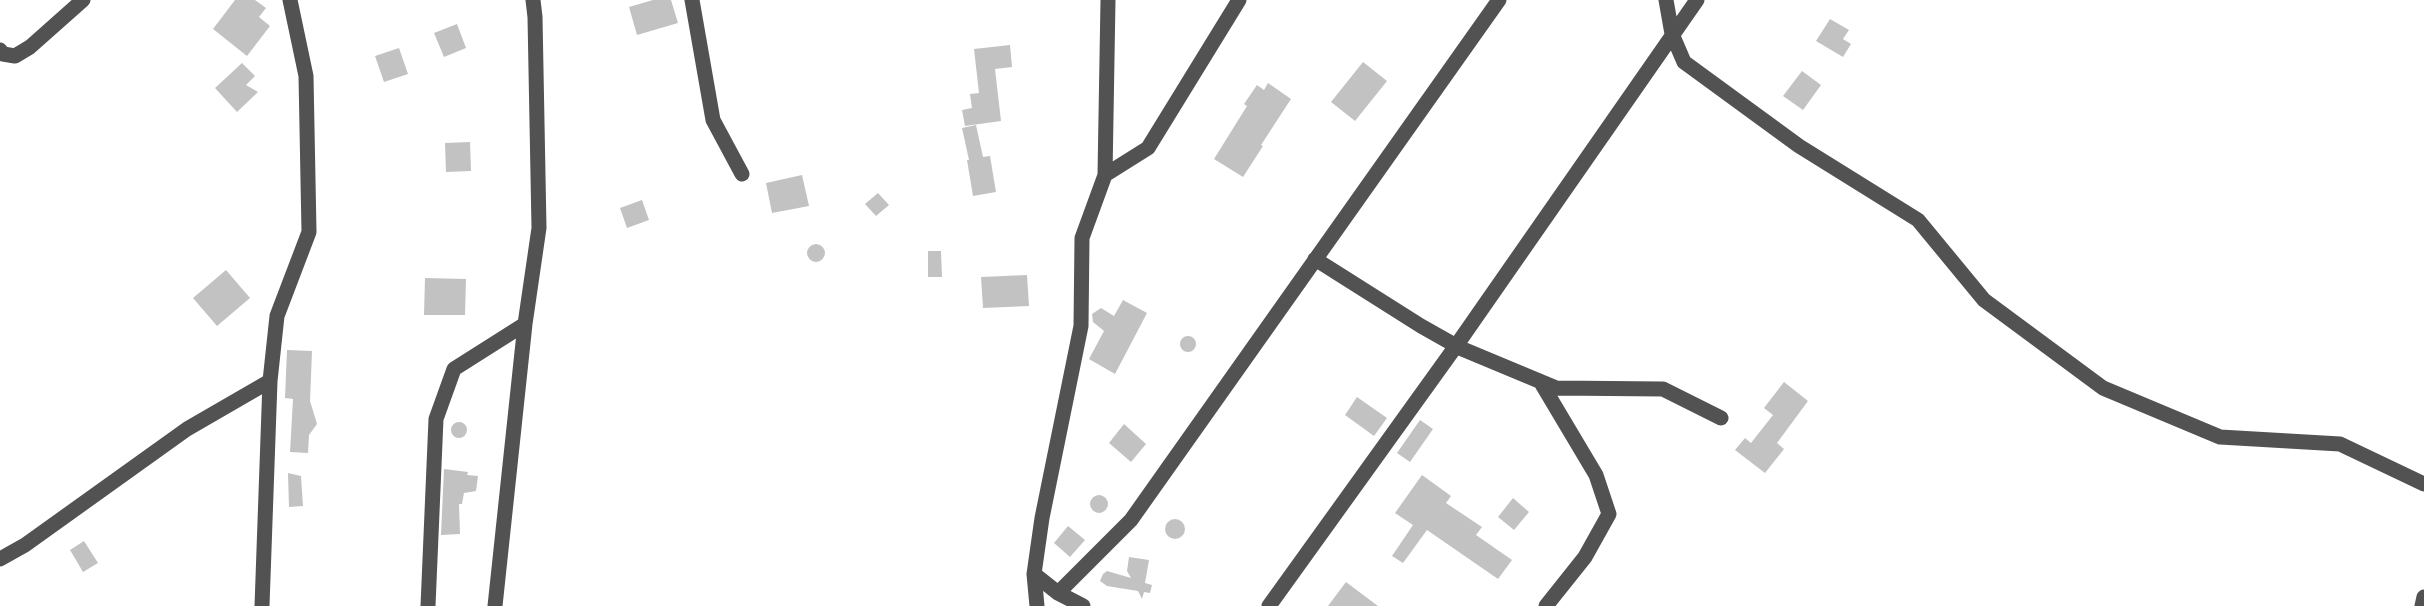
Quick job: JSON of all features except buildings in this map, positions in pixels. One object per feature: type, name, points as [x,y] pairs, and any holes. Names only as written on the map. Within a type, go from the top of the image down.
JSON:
[{"type":"street","points":[[0,50],[3,54],[15,56],[83,0]]},
{"type":"street","points":[[262,606],[270,381],[277,316],[309,232],[306,76],[290,0]]},
{"type":"street","points":[[495,606],[525,324],[539,228],[533,0]]},
{"type":"street","points":[[535,17],[541,0]]},
{"type":"street","points":[[692,0],[712,120],[742,174]]},
{"type":"street","points":[[1037,606],[1034,574],[1042,518],[1081,326],[1082,238],[1105,175],[1108,0]]},
{"type":"street","points":[[1105,175],[1149,148],[1239,0]]},
{"type":"street","points":[[1058,592],[1131,520],[1499,0]]},
{"type":"street","points":[[1666,0],[1672,34],[1684,62],[1799,146],[1918,220],[1984,300],[2103,388],[2220,437],[2340,444],[2424,484]]},
{"type":"street","points":[[1269,606],[1456,346],[1696,0]]},
{"type":"street","points":[[1316,259],[1456,346],[1556,388],[1663,390],[1721,418]]},
{"type":"street","points":[[428,606],[436,419],[454,369],[525,324]]},
{"type":"street","points":[[0,559],[25,545],[187,429],[270,381]]},
{"type":"street","points":[[1540,381],[1596,475],[1610,514],[1586,557],[1546,606]]},
{"type":"street","points":[[1034,574],[1058,592],[1083,606]]},
{"type":"street","points":[[2422,606],[2424,597]]}]
